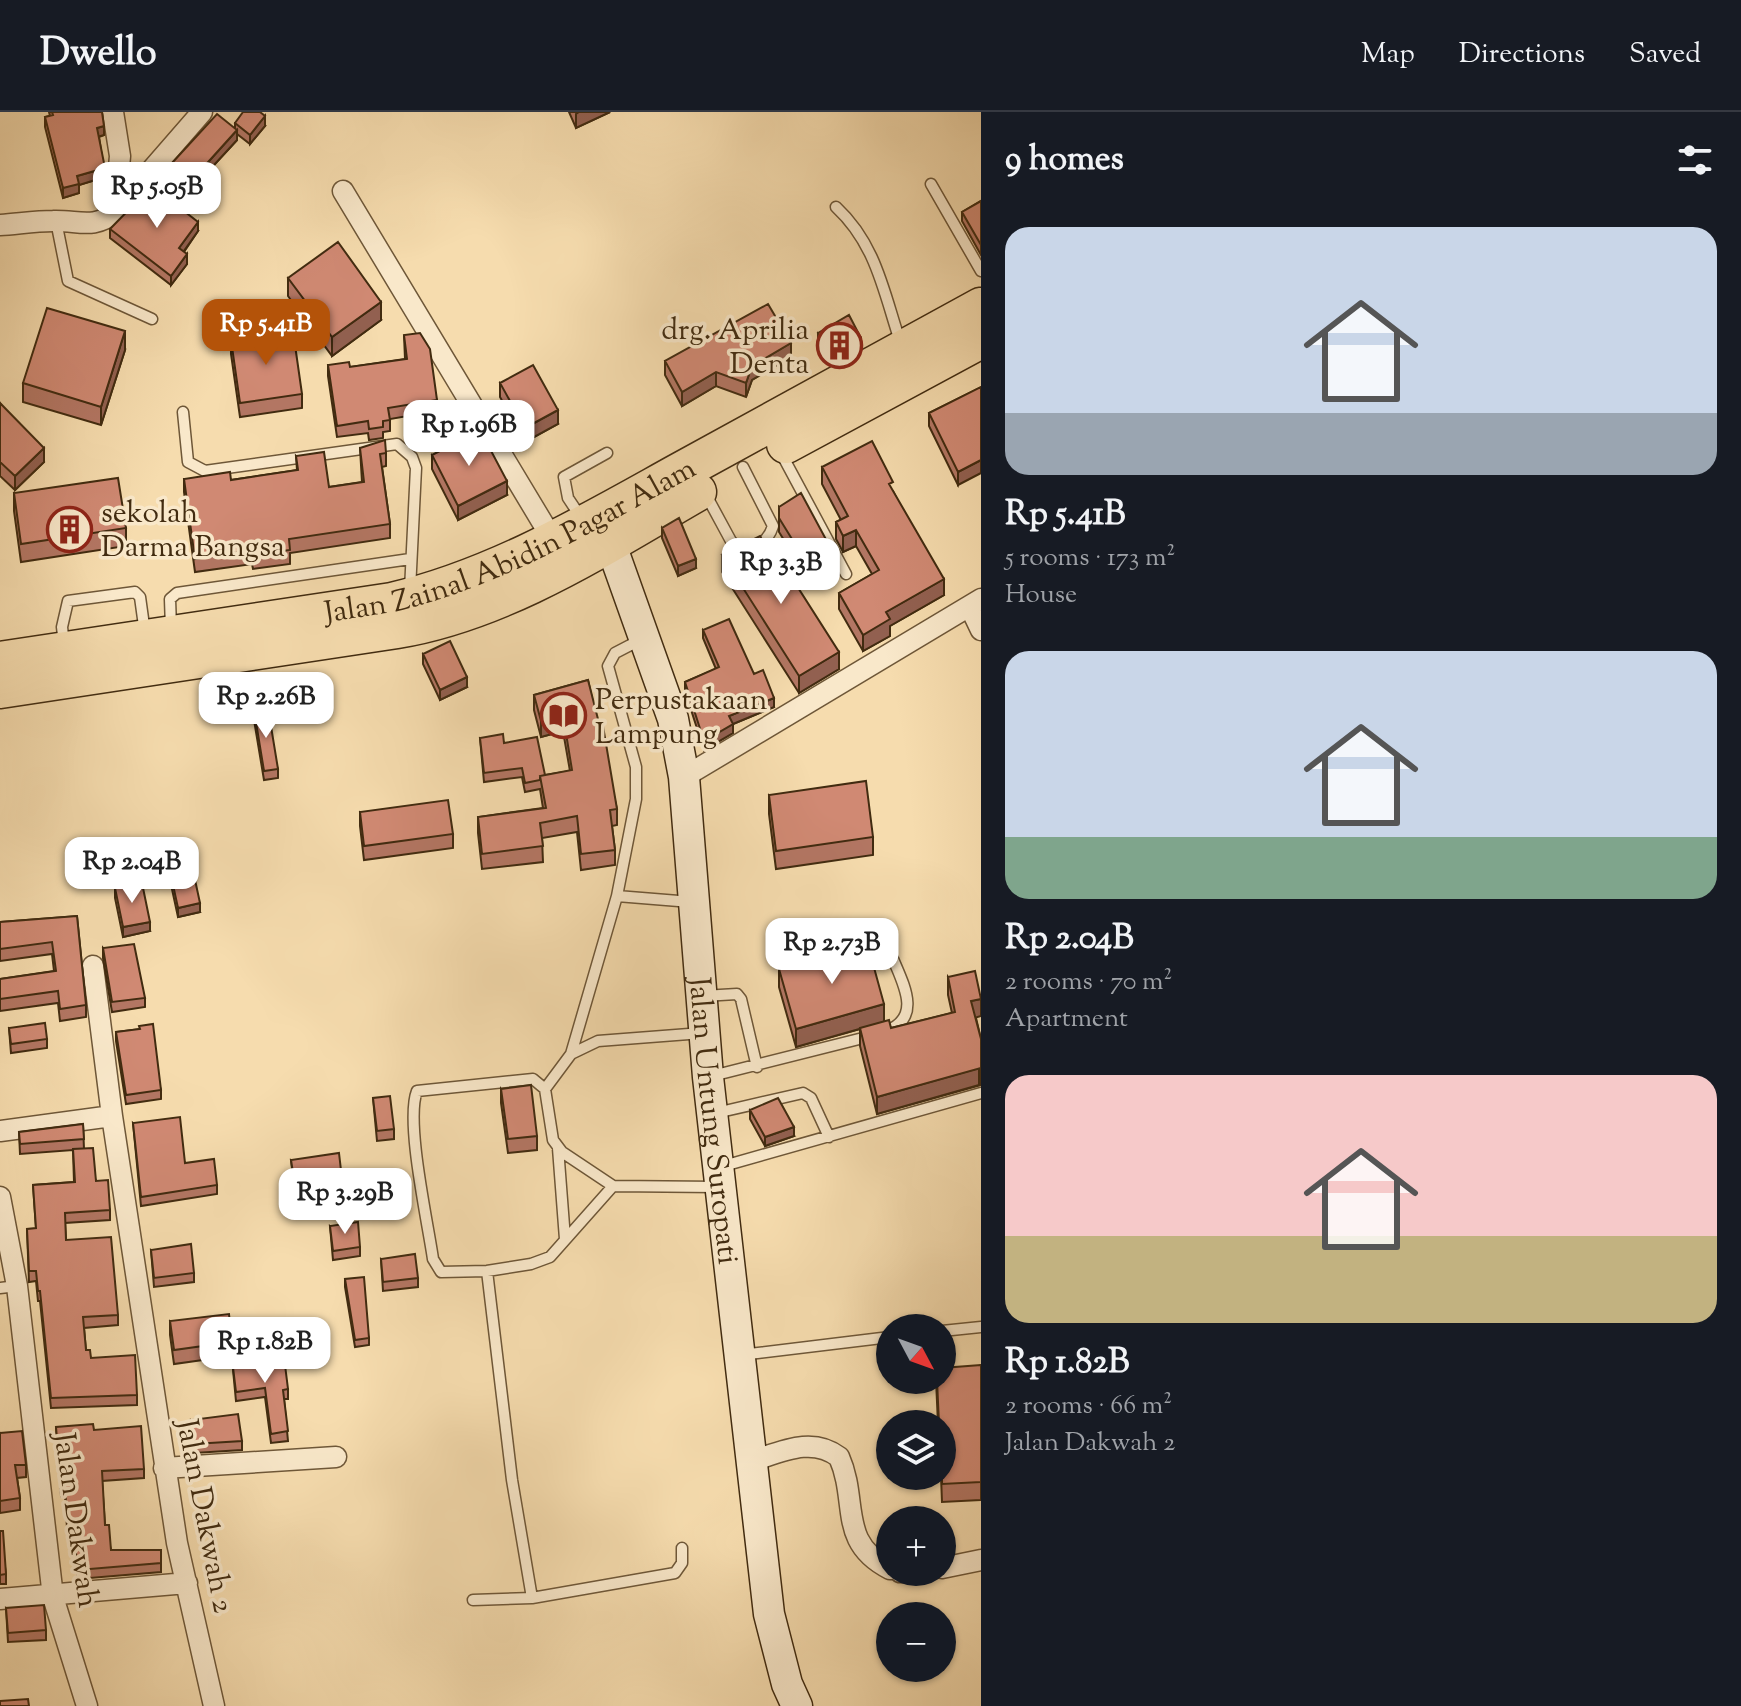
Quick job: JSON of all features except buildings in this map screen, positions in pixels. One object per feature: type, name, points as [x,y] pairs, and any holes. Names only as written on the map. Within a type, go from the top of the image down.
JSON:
[{"type":"highway","name":"Jalan Zainal Abidin Pagar Alam","points":[[851,394],[903,350],[981,307]]},
{"type":"highway","name":"Jalan Zainal Abidin Pagar Alam","points":[[0,689],[160,644],[445,589],[582,536],[738,461],[851,394],[981,339]]},
{"type":"highway","name":"Jalan Zainal Abidin Pagar Alam","points":[[0,661],[65,650],[397,629],[451,617],[497,599],[582,536]]},
{"type":"main road","name":"Jalan Untung Suropati","points":[[582,536],[645,637],[673,719],[684,777],[708,1077],[769,1614],[787,1684],[797,1706]]},
{"type":"street","points":[[113,112],[120,156],[115,212]]},
{"type":"street","points":[[0,225],[56,221],[103,223],[202,112]]},
{"type":"street","points":[[343,191],[582,536]]},
{"type":"street","points":[[684,777],[975,603],[981,630]]},
{"type":"street","name":"Jalan Dakwah 2","points":[[93,966],[164,1468],[214,1706]]},
{"type":"street","points":[[0,1131],[112,1116]]},
{"type":"street","name":"Jalan Dakwah","points":[[0,1197],[9,1287],[53,1597],[87,1706]]},
{"type":"street","points":[[752,1461],[795,1448],[818,1445],[839,1457],[844,1468],[854,1533],[876,1562]]},
{"type":"street","points":[[164,1468],[336,1457]]},
{"type":"street","points":[[956,1565],[981,1560]]},
{"type":"street","points":[[0,1599],[53,1597],[187,1583]]},
{"type":"lane","points":[[931,184],[981,271]]},
{"type":"lane","points":[[836,207],[870,253],[889,295],[903,350]]},
{"type":"lane","points":[[56,221],[68,281],[152,319]]},
{"type":"lane","points":[[183,412],[188,462],[205,471],[397,444],[412,457],[416,468],[410,598]]},
{"type":"lane","points":[[582,536],[564,477],[607,453]]},
{"type":"lane","points":[[738,461],[773,526],[770,537],[755,548],[741,550],[731,541],[738,461]]},
{"type":"lane","points":[[738,461],[846,574]]},
{"type":"lane","points":[[160,644],[170,599],[177,593],[410,559]]},
{"type":"lane","points":[[565,1239],[558,1148],[549,1132],[545,1089],[571,1054],[617,896],[636,799],[636,767],[608,666],[615,653],[645,637]]},
{"type":"lane","points":[[617,896],[693,902]]},
{"type":"lane","points":[[708,1077],[757,1067],[899,1026],[906,1017],[908,1001],[893,959]]},
{"type":"lane","points":[[702,996],[737,994],[741,999],[757,1067]]},
{"type":"lane","points":[[571,1054],[598,1041],[705,1033]]},
{"type":"lane","points":[[545,1089],[528,1078],[420,1088],[415,1095],[416,1136],[435,1265],[451,1274],[487,1271],[550,1257],[613,1186]]},
{"type":"lane","points":[[712,1114],[803,1093],[811,1098],[829,1137]]},
{"type":"lane","points":[[558,1148],[613,1186],[720,1177],[829,1137],[981,1093]]},
{"type":"lane","points":[[487,1271],[512,1480],[532,1598]]},
{"type":"lane","points":[[956,1330],[981,1327]]},
{"type":"lane","points":[[739,1356],[876,1339]]},
{"type":"lane","points":[[473,1600],[532,1598],[675,1573],[682,1563],[682,1548]]},
{"type":"place","name":"drg. Aprilia Denta","points":[[840,346]]},
{"type":"place","name":"sekolah Darma Bangsa","points":[[70,529]]},
{"type":"place","name":"Perpustakaan Lampung","points":[[564,716]]}]
